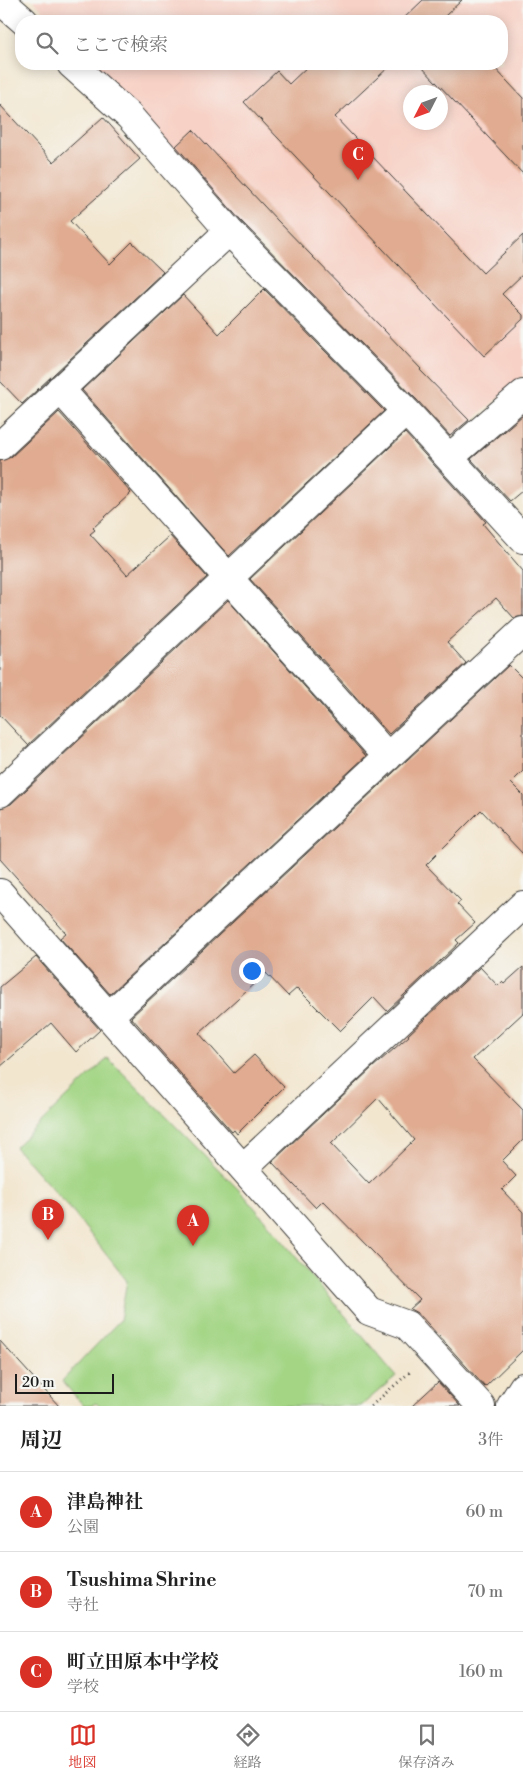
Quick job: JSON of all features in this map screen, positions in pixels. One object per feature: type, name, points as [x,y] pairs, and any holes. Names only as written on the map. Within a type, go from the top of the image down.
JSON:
[{"type":"street","points":[[0,0],[17,15]]},
{"type":"street","points":[[78,70],[130,116],[229,231],[406,412],[523,539]]},
{"type":"street","points":[[0,446],[229,231]]},
{"type":"street","points":[[60,390],[388,756]]},
{"type":"street","points":[[449,458],[523,394]]},
{"type":"street","points":[[0,793],[406,412]]},
{"type":"street","points":[[108,1016],[523,631]]},
{"type":"street","points":[[0,893],[369,1311],[407,1325],[481,1406]]},
{"type":"street","points":[[243,1168],[523,905]]},
{"type":"street","points":[[512,1406],[523,1387]]},
{"type":"path","points":[[370,1406],[432,1353]]},
{"type":"shaded area","points":[[33,0],[523,0],[523,376],[449,441],[258,240],[244,238],[94,70],[508,70],[508,15],[47,15]]},
{"type":"green space","points":[[108,1058],[243,1194],[396,1376],[361,1406],[99,1406],[96,1403],[91,1406],[84,1406],[62,1381],[120,1320],[127,1281],[72,1211],[15,1147]]},
{"type":"building","points":[[423,0],[462,0],[446,15],[407,15]]},
{"type":"building","points":[[304,70],[386,70],[335,117],[483,273],[523,235],[523,274],[502,294],[523,315],[523,319],[484,356],[244,102],[277,71],[289,84]]},
{"type":"building","points":[[425,70],[497,70],[523,98],[523,174],[448,95],[448,85],[439,85]]},
{"type":"building","points":[[0,105],[53,162],[103,117],[140,159],[70,221],[110,264],[132,242],[163,272],[22,404],[0,381]]},
{"type":"building","points":[[193,130],[469,420],[450,436],[240,220],[176,146]]},
{"type":"building","points":[[264,289],[384,411],[229,556],[82,390],[183,295],[219,334]]},
{"type":"building","points":[[59,412],[131,493],[93,528],[95,530],[90,534],[127,575],[170,536],[207,577],[28,745],[0,715],[0,461],[11,457]]},
{"type":"building","points":[[523,415],[523,490],[510,501],[471,459]]},
{"type":"building","points":[[405,433],[486,522],[483,524],[523,571],[523,616],[514,618],[496,598],[447,642],[466,663],[389,734],[250,579]]},
{"type":"building","points":[[228,600],[366,756],[110,994],[60,938],[66,933],[0,859],[0,808],[11,804]]},
{"type":"building","points":[[509,665],[523,679],[523,771],[511,783],[523,795],[523,854],[481,810],[426,865],[461,901],[457,904],[475,923],[456,940],[459,943],[387,1011],[374,997],[340,1031],[297,988],[288,996],[266,973],[199,1033],[234,1073],[254,1055],[284,1087],[237,1134],[234,1130],[232,1132],[131,1017]]},
{"type":"building","points":[[36,957],[100,1030],[76,1052],[51,1023],[0,1067],[0,987]]},
{"type":"building","points":[[480,967],[498,986],[502,982],[504,984],[523,967],[523,1013],[473,1059],[523,1110],[523,1140],[502,1161],[516,1176],[502,1190],[523,1212],[523,1350],[485,1387],[419,1314],[410,1309],[420,1300],[323,1201],[316,1208],[272,1162]],"holes":[[[378,1098],[414,1140],[369,1184],[331,1144]]]},
{"type":"building","points":[[0,1341],[59,1406],[0,1406]]},
{"type":"building","points":[[438,1382],[460,1406],[412,1406]]},
{"type":"place","name":"町立田原本中学校","points":[[358,180]]},
{"type":"place","name":"Tsushima Shrine","points":[[48,1240]]},
{"type":"place","name":"津島神社","points":[[193,1246]]}]
